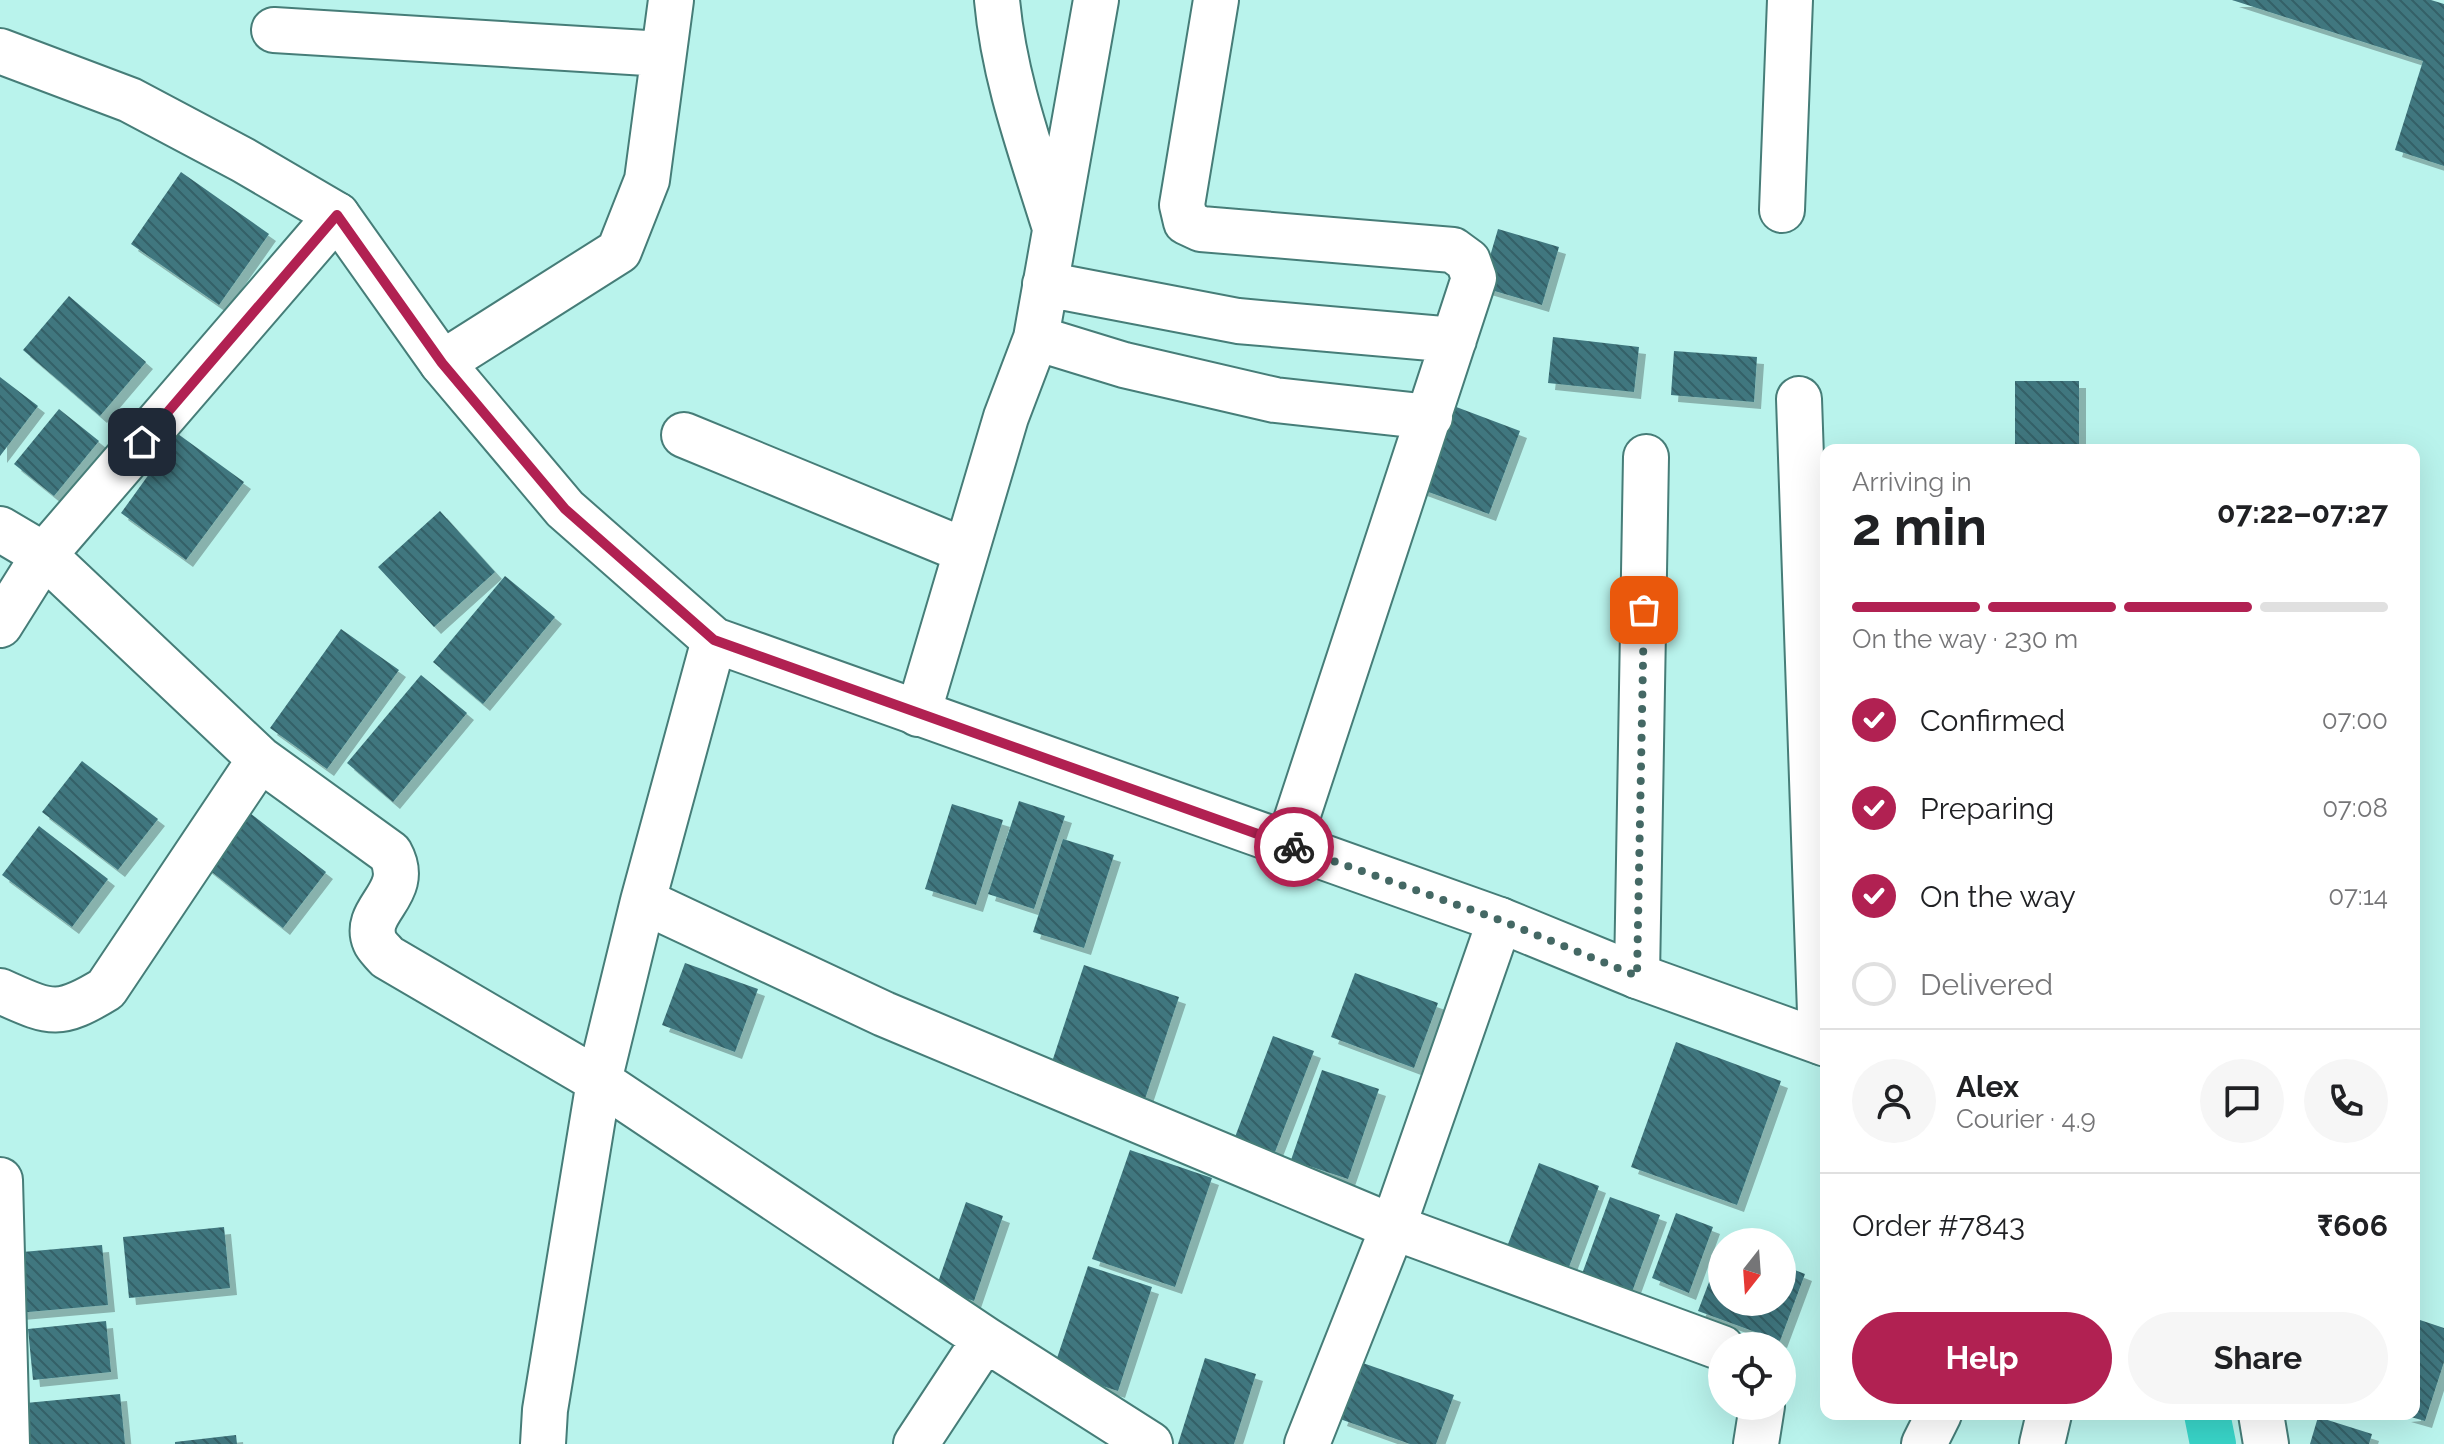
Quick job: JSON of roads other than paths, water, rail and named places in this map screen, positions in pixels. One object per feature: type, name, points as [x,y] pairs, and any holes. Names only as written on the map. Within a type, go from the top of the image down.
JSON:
[{"type":"street","points":[[442,363],[619,251],[647,180],[671,0]]},
{"type":"street","points":[[997,0],[1001,46],[1056,231]]},
{"type":"street","points":[[918,714],[1006,417],[1036,338],[1096,0]]},
{"type":"street","points":[[1216,0],[1182,205],[1186,222],[1201,229],[1453,250],[1468,261],[1474,278],[1288,845]]},
{"type":"street","points":[[1782,210],[1790,0]]},
{"type":"street","points":[[274,30],[663,54]]},
{"type":"street","points":[[0,51],[130,100],[243,160],[337,215],[442,363],[565,509],[714,640],[1500,920],[1637,976],[1820,1042]]},
{"type":"street","points":[[0,625],[44,555],[337,215]]},
{"type":"street","points":[[1045,284],[1238,321],[1454,340]]},
{"type":"street","points":[[1036,338],[1124,365],[1275,400],[1430,417]]},
{"type":"street","points":[[1799,399],[1820,940]]},
{"type":"street","points":[[684,435],[966,551]]},
{"type":"street","points":[[1637,976],[1646,457]]},
{"type":"street","points":[[0,529],[44,555],[260,759],[390,853],[397,865],[398,880],[374,921],[374,940],[387,957],[599,1081],[985,1339],[1150,1444]]},
{"type":"street","points":[[543,1444],[545,1410],[599,1081],[643,901],[714,640]]},
{"type":"street","points":[[0,991],[44,1010],[76,1007],[106,989],[260,759]]},
{"type":"street","points":[[643,901],[884,1014],[1393,1227],[1708,1343]]},
{"type":"street","points":[[1307,1444],[1393,1227],[1500,920]]},
{"type":"street","points":[[0,1180],[7,1444]]},
{"type":"street","points":[[916,1444],[985,1339]]},
{"type":"street","points":[[1756,1444],[1760,1420]]},
{"type":"street","points":[[1924,1444],[1936,1420]]},
{"type":"street","points":[[2042,1444],[2048,1420]]},
{"type":"street","points":[[2262,1420],[2266,1444]]},
{"type":"waterway","points":[[2208,1420],[2213,1444]]}]
